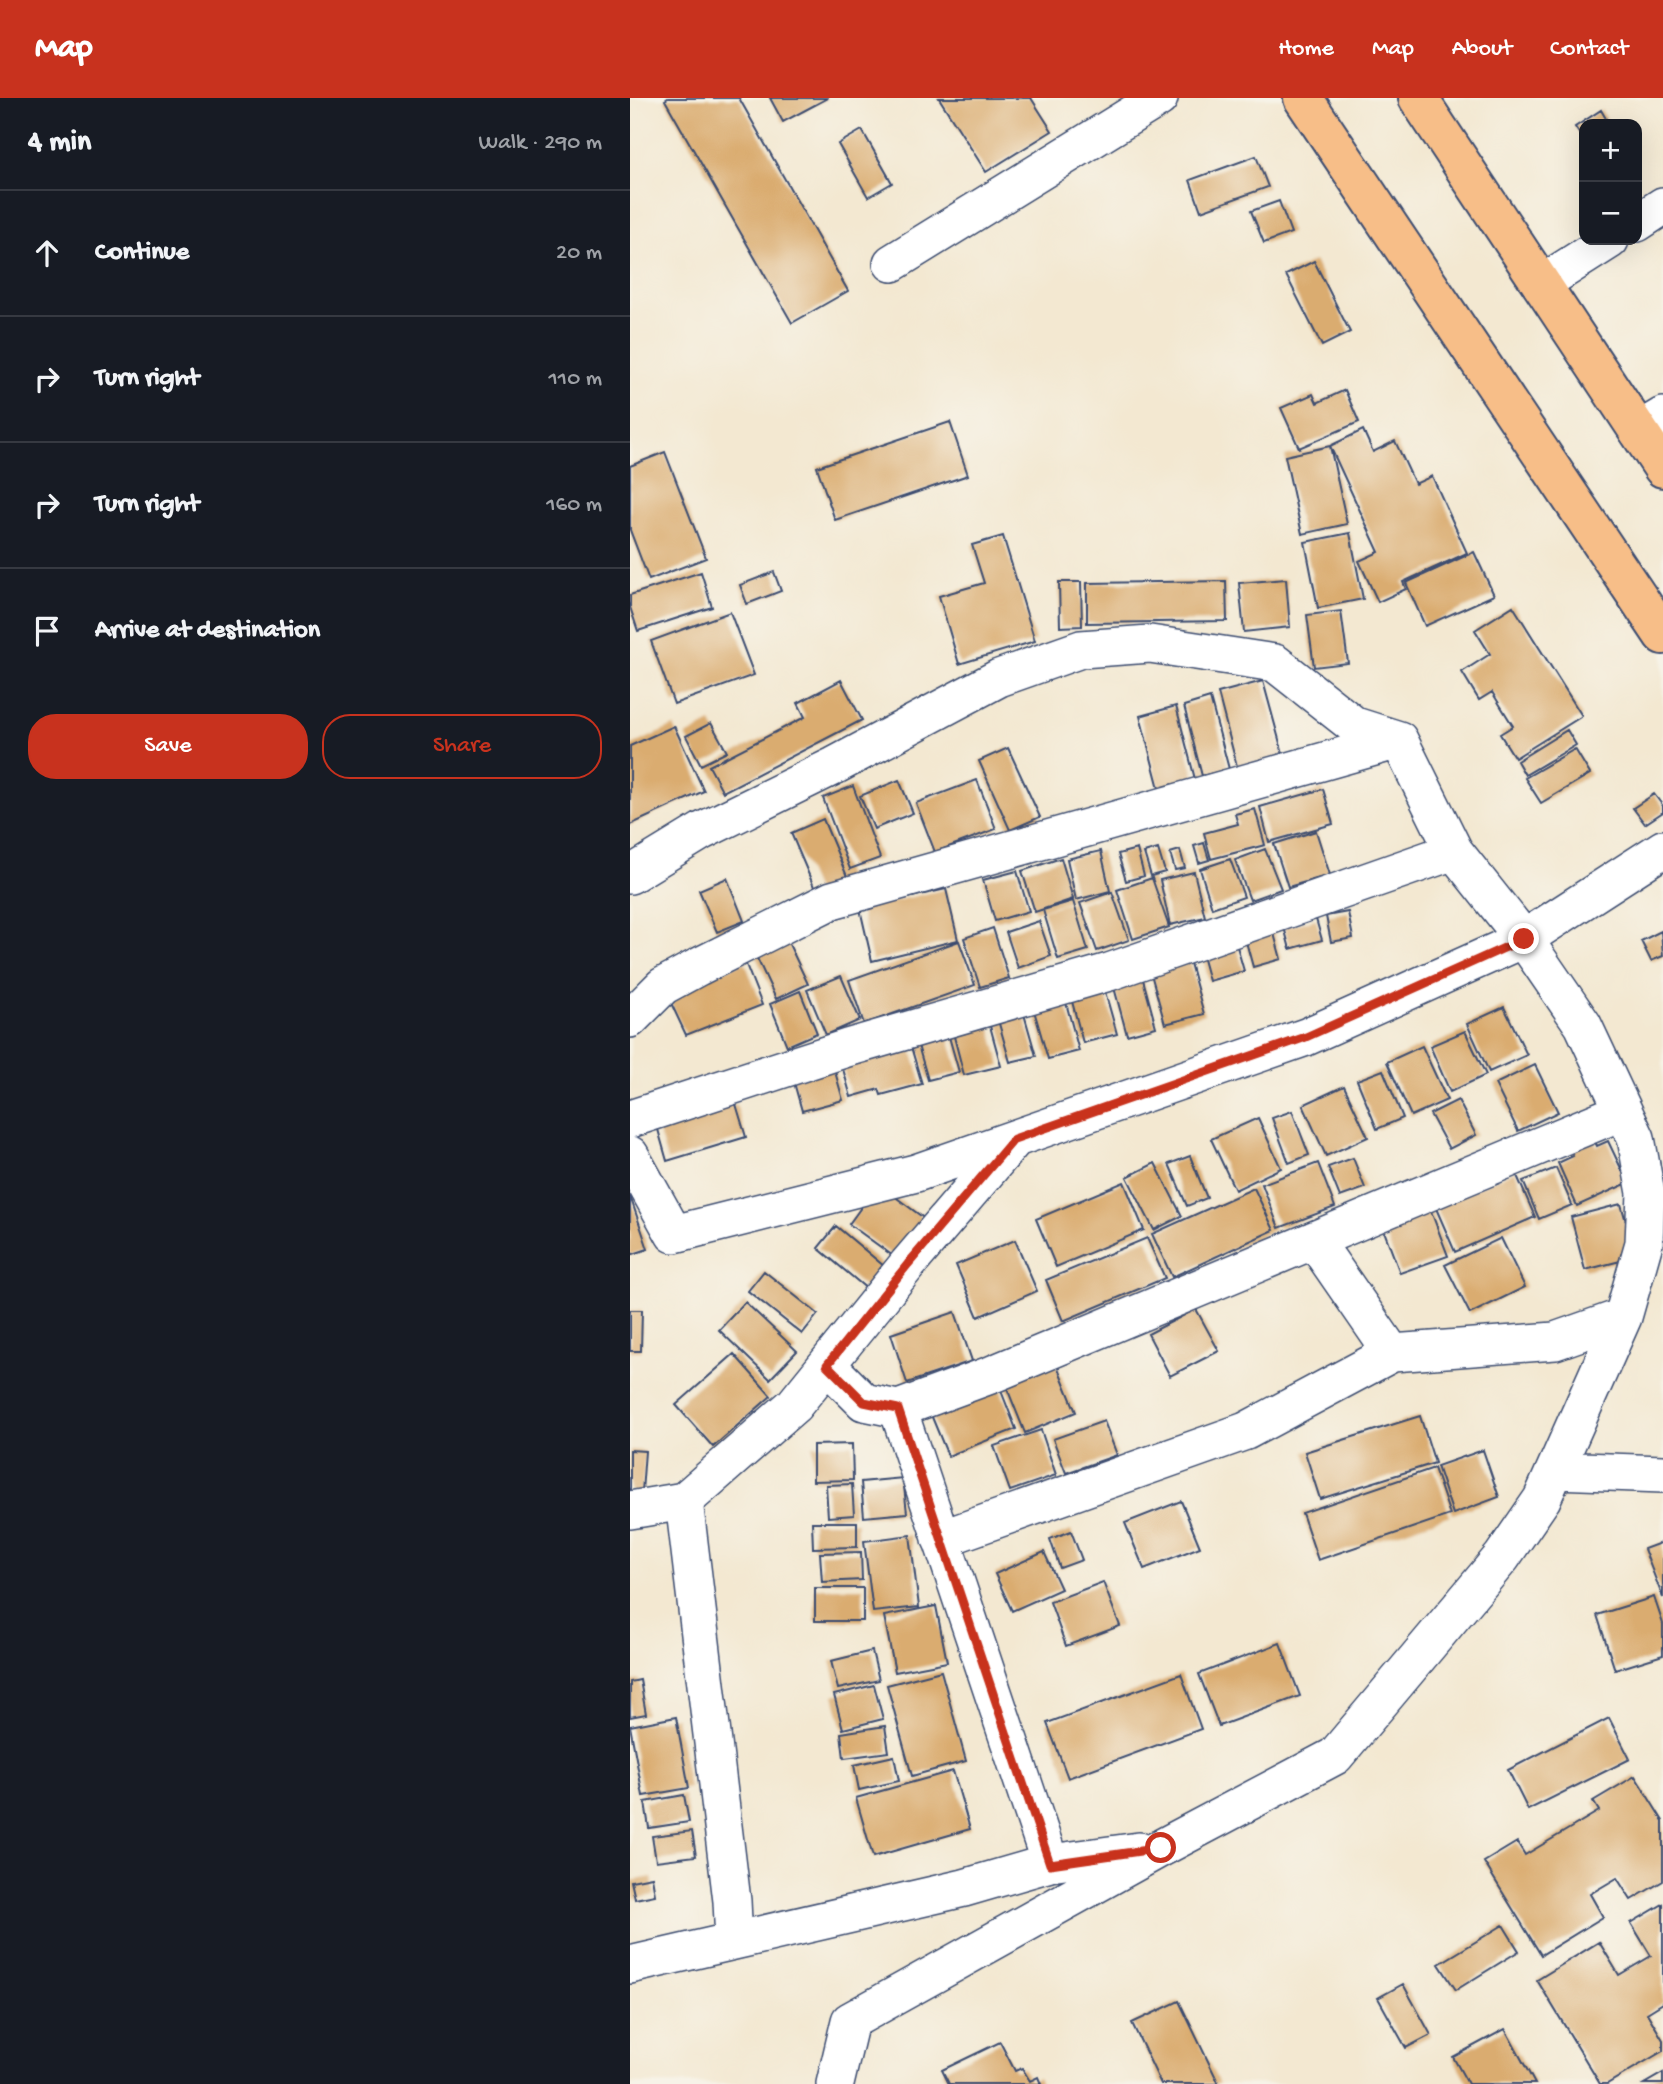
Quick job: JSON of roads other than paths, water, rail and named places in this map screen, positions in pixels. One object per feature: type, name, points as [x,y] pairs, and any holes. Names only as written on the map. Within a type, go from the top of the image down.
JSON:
[{"type":"highway","points":[[1303,98],[1663,635]]},
{"type":"highway","points":[[1418,98],[1541,284],[1651,424],[1663,468]]},
{"type":"street","points":[[892,263],[1159,98]]},
{"type":"street","points":[[1642,220],[1663,206]]},
{"type":"street","points":[[1541,284],[1602,245]]},
{"type":"street","points":[[630,875],[702,831],[834,766],[999,678],[1081,649],[1150,645],[1275,663],[1355,726],[1399,740],[1454,851],[1524,939],[1583,1026],[1636,1138],[1646,1193],[1644,1243],[1623,1317],[1542,1499],[1502,1557],[1335,1756],[1161,1848],[850,2021],[835,2084]]},
{"type":"street","points":[[630,1019],[663,986],[832,900],[1399,740]]},
{"type":"street","points":[[630,1155],[674,1234],[916,1173],[1306,1037],[1524,939],[1663,849]]},
{"type":"street","points":[[630,1119],[847,1048],[1109,972],[1454,851]]},
{"type":"street","points":[[827,1365],[864,1402],[898,1409],[1006,1368],[1623,1111]]},
{"type":"street","points":[[630,1510],[684,1501],[794,1405],[1014,1139]]},
{"type":"street","points":[[1314,1240],[1391,1353]]},
{"type":"street","points":[[941,1539],[1246,1432],[1391,1353],[1555,1341],[1623,1317]]},
{"type":"street","points":[[898,1409],[1050,1864]]},
{"type":"street","points":[[1555,1470],[1663,1474]]},
{"type":"street","points":[[684,1501],[734,1941]]},
{"type":"street","points":[[630,1965],[964,1888],[1050,1864],[1161,1848]]}]
